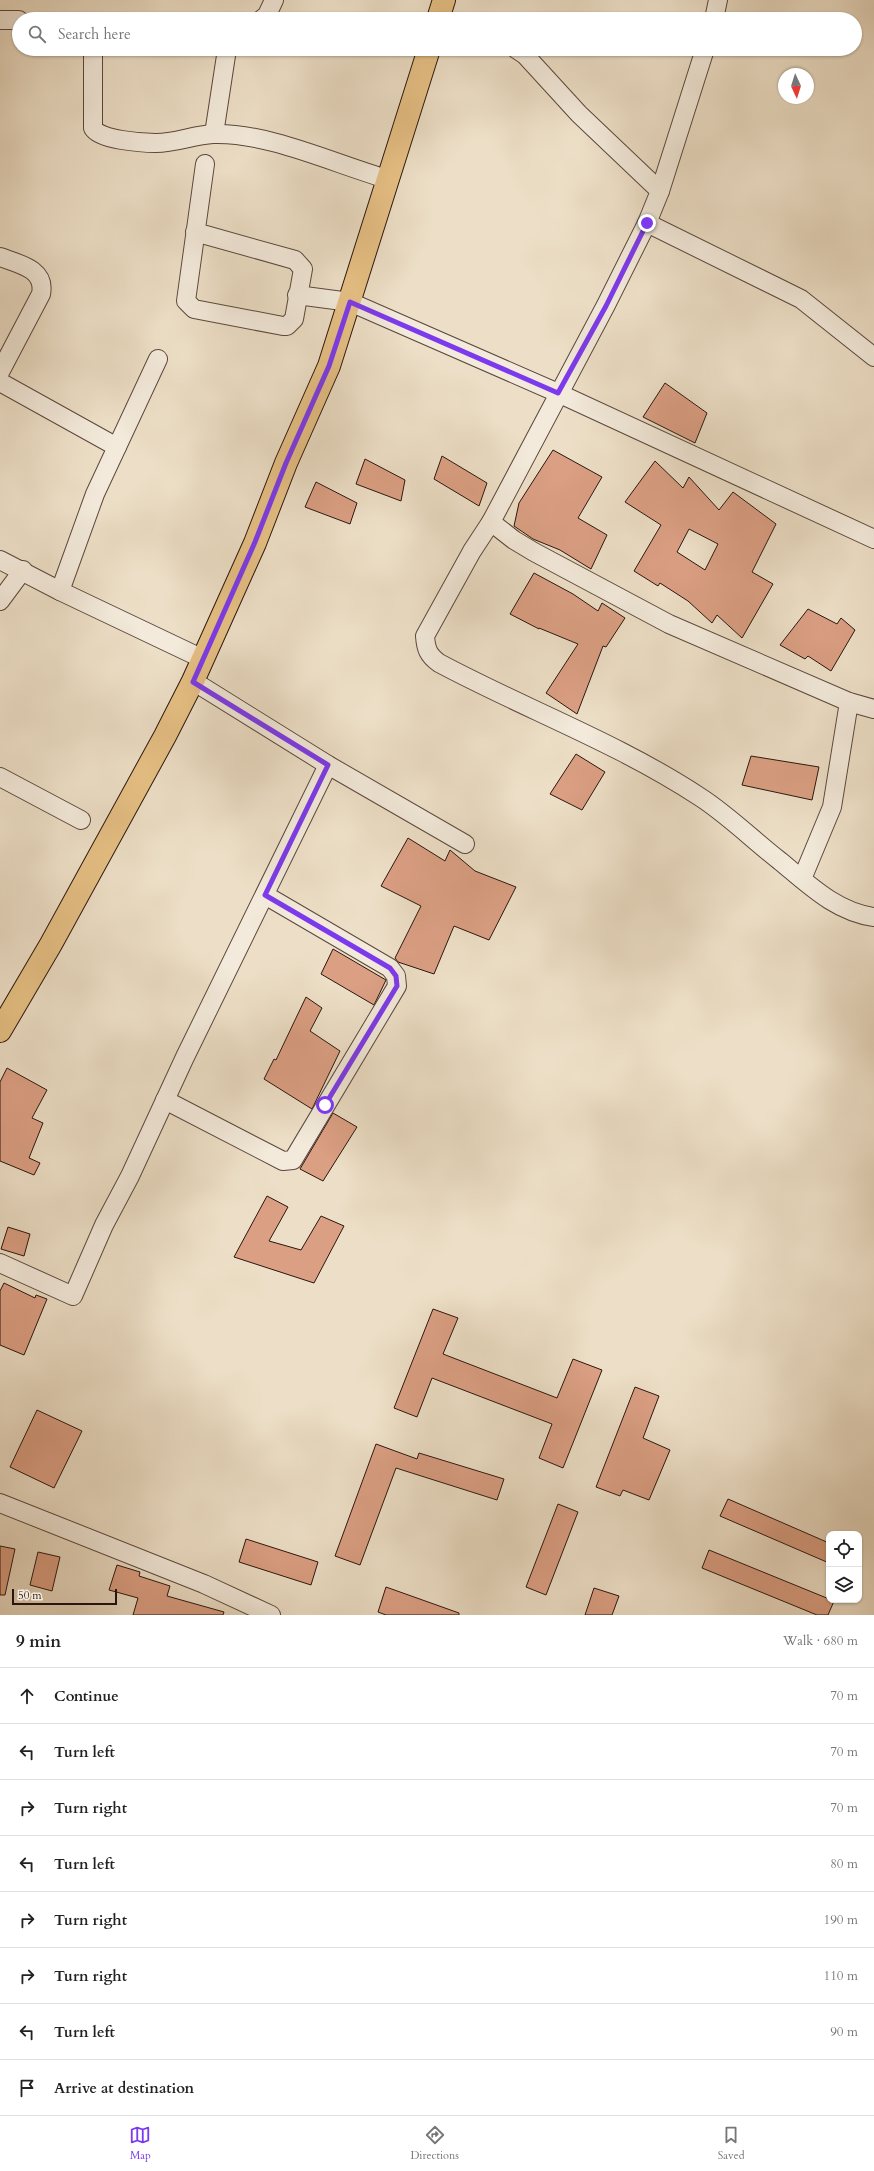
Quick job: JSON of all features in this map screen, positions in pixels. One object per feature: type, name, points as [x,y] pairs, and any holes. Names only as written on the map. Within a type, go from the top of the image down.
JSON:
[{"type":"main road","points":[[440,12],[444,0]]},
{"type":"main road","points":[[0,1031],[72,906],[193,682],[255,542],[286,463],[329,366],[427,56]]},
{"type":"street","points":[[268,12],[274,0]]},
{"type":"street","points":[[715,12],[718,0]]},
{"type":"street","points":[[0,20],[12,20]]},
{"type":"street","points":[[93,56],[93,128],[95,132],[124,140],[157,143],[214,134],[256,138],[387,179]]},
{"type":"street","points":[[214,134],[226,56]]},
{"type":"street","points":[[526,56],[579,114],[660,191]]},
{"type":"street","points":[[703,56],[660,191],[647,223],[606,306],[558,393],[491,522],[472,551],[426,636],[426,647],[430,656],[468,678],[580,731],[652,769],[700,797],[822,896],[859,915],[874,917]]},
{"type":"street","points":[[195,232],[295,260],[303,269],[297,295],[294,319],[287,326],[194,309],[186,301],[195,232],[205,164]]},
{"type":"street","points":[[647,223],[801,299],[874,357]]},
{"type":"street","points":[[0,256],[34,270],[40,277],[42,287],[41,294],[0,372]]},
{"type":"street","points":[[297,295],[350,302],[558,393],[874,539]]},
{"type":"street","points":[[60,591],[95,494],[158,359]]},
{"type":"street","points":[[0,382],[118,447]]},
{"type":"street","points":[[491,522],[514,540],[534,552],[669,624],[849,702],[874,709]]},
{"type":"street","points":[[0,560],[23,570],[60,591],[203,659]]},
{"type":"street","points":[[0,601],[23,570]]},
{"type":"street","points":[[193,682],[328,765],[466,844]]},
{"type":"street","points":[[802,879],[832,807],[849,702]]},
{"type":"street","points":[[0,1262],[73,1296],[104,1225],[130,1176],[165,1100],[328,765]]},
{"type":"street","points":[[0,777],[81,820]]},
{"type":"street","points":[[165,1100],[283,1161],[293,1160],[397,986],[396,976],[390,968],[265,895]]},
{"type":"street","points":[[0,1503],[204,1584],[271,1615]]},
{"type":"building","points":[[665,383],[707,413],[695,443],[643,417]]},
{"type":"building","points":[[553,450],[602,477],[578,518],[607,535],[591,569],[560,550],[533,539],[514,526],[519,503]]},
{"type":"building","points":[[442,456],[487,483],[479,506],[434,479]]},
{"type":"building","points":[[365,459],[405,480],[401,501],[356,484]]},
{"type":"building","points":[[655,461],[683,488],[689,477],[719,510],[733,492],[776,524],[752,572],[773,584],[742,638],[717,615],[712,623],[688,601],[660,583],[658,586],[634,571],[661,525],[625,502]],"holes":[[[689,529],[718,544],[705,570],[677,552]]]},
{"type":"building","points":[[316,482],[357,503],[350,524],[305,507]]},
{"type":"building","points":[[534,573],[573,594],[598,611],[602,603],[625,618],[606,647],[603,646],[577,714],[546,693],[578,644],[539,629],[510,614]]},
{"type":"building","points":[[808,609],[837,624],[841,618],[855,630],[831,671],[808,656],[805,659],[780,645]]},
{"type":"building","points":[[576,754],[605,772],[582,810],[550,794]]},
{"type":"building","points":[[751,756],[819,767],[812,800],[742,785]]},
{"type":"building","points":[[408,838],[445,861],[450,850],[475,871],[516,887],[489,940],[454,926],[434,974],[398,962],[395,958],[421,906],[381,886]]},
{"type":"building","points":[[333,949],[386,980],[374,1005],[321,974]]},
{"type":"building","points":[[306,997],[322,1008],[310,1031],[340,1051],[312,1109],[264,1079],[274,1059],[276,1060]]},
{"type":"building","points":[[7,1068],[47,1090],[32,1118],[43,1123],[29,1158],[40,1163],[34,1175],[0,1161],[0,1082]]},
{"type":"building","points":[[333,1113],[357,1127],[323,1181],[300,1169]]},
{"type":"building","points":[[267,1196],[288,1207],[269,1241],[301,1250],[321,1216],[344,1226],[314,1283],[234,1257]]},
{"type":"building","points":[[8,1227],[30,1234],[24,1256],[1,1249]]},
{"type":"building","points":[[4,1283],[35,1298],[36,1295],[47,1299],[24,1355],[0,1345],[0,1291]]},
{"type":"building","points":[[433,1309],[458,1318],[443,1354],[557,1398],[573,1359],[602,1370],[563,1468],[539,1458],[552,1424],[432,1378],[417,1417],[394,1408]]},
{"type":"building","points":[[635,1387],[659,1396],[643,1438],[670,1450],[649,1500],[623,1490],[620,1496],[596,1487]]},
{"type":"building","points":[[37,1410],[82,1431],[54,1488],[10,1467]]},
{"type":"building","points":[[376,1444],[417,1459],[419,1453],[504,1479],[497,1500],[396,1468],[360,1565],[335,1556]]},
{"type":"building","points":[[728,1499],[826,1542],[826,1562],[720,1516]]},
{"type":"building","points":[[558,1504],[578,1512],[546,1595],[526,1587]]},
{"type":"building","points":[[246,1539],[318,1562],[311,1585],[239,1562]]},
{"type":"building","points":[[0,1546],[15,1549],[5,1595],[0,1595]]},
{"type":"building","points":[[709,1550],[826,1598],[826,1603],[833,1603],[828,1615],[817,1615],[702,1568]]},
{"type":"building","points":[[38,1552],[60,1557],[52,1591],[30,1585]]},
{"type":"building","points":[[117,1565],[140,1572],[139,1576],[170,1586],[167,1596],[224,1612],[223,1615],[133,1615],[138,1598],[109,1590]]},
{"type":"building","points":[[386,1587],[459,1613],[459,1615],[386,1615],[378,1612]]},
{"type":"building","points":[[594,1588],[619,1596],[612,1615],[585,1615]]},
{"type":"route","points":[[325,1105],[372,1029],[398,982],[396,976],[390,968],[364,951],[338,938],[265,895],[328,765],[193,682],[255,542],[286,463],[329,366],[350,302],[558,393],[606,306],[647,223]]}]
